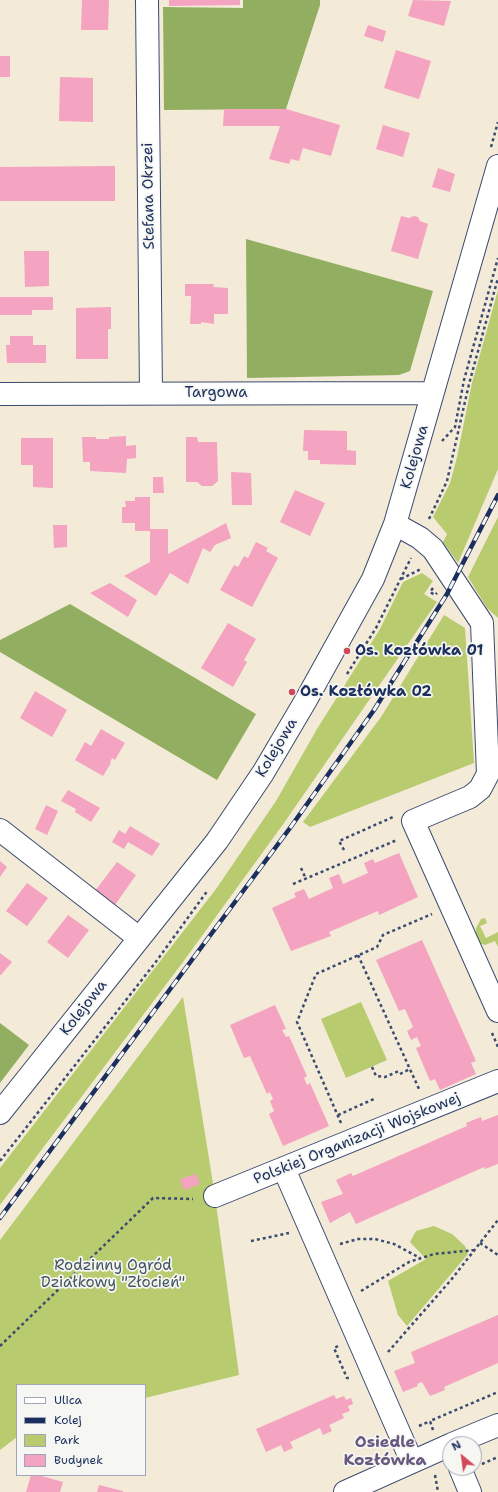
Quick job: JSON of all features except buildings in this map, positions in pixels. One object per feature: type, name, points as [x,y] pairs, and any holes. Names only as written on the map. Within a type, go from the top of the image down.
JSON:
[{"type":"street","name":"Stefana Okrzei","points":[[147,0],[151,393]]},
{"type":"street","name":"Kolejowa","points":[[0,1113],[217,841],[263,773],[306,700],[373,579],[395,524],[432,393],[494,159]]},
{"type":"street","name":"Targowa","points":[[0,394],[432,393]]},
{"type":"street","points":[[395,524],[420,538],[433,549],[490,628],[488,774],[480,789],[470,797],[413,821],[498,1012]]},
{"type":"street","points":[[0,830],[139,938]]},
{"type":"street","name":"Polskiej Organizacji Wojskowej","points":[[215,1196],[498,1081]]},
{"type":"street","points":[[284,1169],[412,1462]]},
{"type":"street","points":[[458,1436],[498,1424]]},
{"type":"street","points":[[345,1492],[412,1462],[442,1442]]},
{"type":"street","points":[[463,1476],[470,1492]]},
{"type":"path","points":[[494,159],[498,122]]},
{"type":"path","points":[[438,443],[443,441],[455,427],[464,380],[498,258]]},
{"type":"path","points":[[426,514],[440,535],[422,568],[428,571]]},
{"type":"path","points":[[434,587],[430,592],[435,595],[438,591]]},
{"type":"path","points":[[344,850],[339,840],[395,816]]},
{"type":"path","points":[[293,884],[396,840],[401,840]]},
{"type":"path","points":[[301,868],[306,879]]},
{"type":"path","points":[[342,1125],[296,1022],[316,974],[377,947],[383,935],[432,913]]},
{"type":"path","points":[[358,955],[419,1089],[426,1086]]},
{"type":"path","points":[[492,1032],[498,1047]]},
{"type":"path","points":[[372,1067],[376,1076],[385,1077],[410,1069]]},
{"type":"path","points":[[338,1115],[376,1098]]},
{"type":"path","points":[[0,1346],[153,1198],[191,1200],[215,1196]]},
{"type":"path","points":[[385,1354],[451,1280],[498,1220]]},
{"type":"path","points":[[251,1241],[284,1235],[308,1224]]},
{"type":"path","points":[[337,1244],[358,1239],[375,1239],[394,1244],[420,1259]]},
{"type":"path","points":[[480,1243],[498,1255]]},
{"type":"path","points":[[359,1293],[409,1262],[434,1254],[475,1250]]},
{"type":"path","points":[[442,1436],[430,1421],[498,1392]]},
{"type":"path","points":[[435,1470],[438,1492]]},
{"type":"green space","points":[[243,0],[320,0],[320,5],[286,109],[164,110],[163,7],[243,8]]},
{"type":"green space","points":[[246,239],[433,291],[410,371],[399,375],[247,378]]},
{"type":"green space","points":[[498,290],[498,469],[458,563],[443,542],[447,534],[433,517],[450,483],[457,457],[472,383]]},
{"type":"green space","points":[[498,517],[498,618],[487,608],[468,577]]},
{"type":"green space","points":[[422,573],[433,581],[424,594],[437,602],[284,823],[183,962],[0,1205],[0,1168],[216,889],[276,801],[317,729],[380,629],[403,582]]},
{"type":"green space","points":[[70,604],[256,714],[217,780],[0,652],[0,640]]},
{"type":"green space","points":[[444,615],[465,628],[474,763],[310,827],[303,822],[381,717]]},
{"type":"green space","points":[[485,918],[487,923],[480,926],[486,938],[498,932],[498,947],[495,941],[485,945],[479,943],[476,936],[476,928],[481,919]]},
{"type":"green space","name":"Rodzinny Ogród Działkowy \"Złocień\"","points":[[183,997],[215,1196],[239,1375],[146,1398],[146,1384],[16,1384],[16,1438],[0,1450],[0,1240]]},
{"type":"green space","points":[[361,1002],[387,1060],[346,1078],[321,1019]]},
{"type":"green space","points":[[0,1023],[29,1045],[0,1083]]},
{"type":"green space","points":[[434,1226],[452,1234],[465,1246],[468,1254],[407,1326],[398,1315],[388,1281],[426,1259],[410,1242],[416,1231]]},
{"type":"railway","points":[[0,1218],[290,828],[374,710],[447,594],[498,495]]},
{"type":"place","name":"Os. Kozłówka 01","points":[[347,651]]},
{"type":"place","name":"Os. Kozłówka 02","points":[[292,692]]},
{"type":"district","name":"Osiedle Kozłówka","points":[[385,1452]]}]
